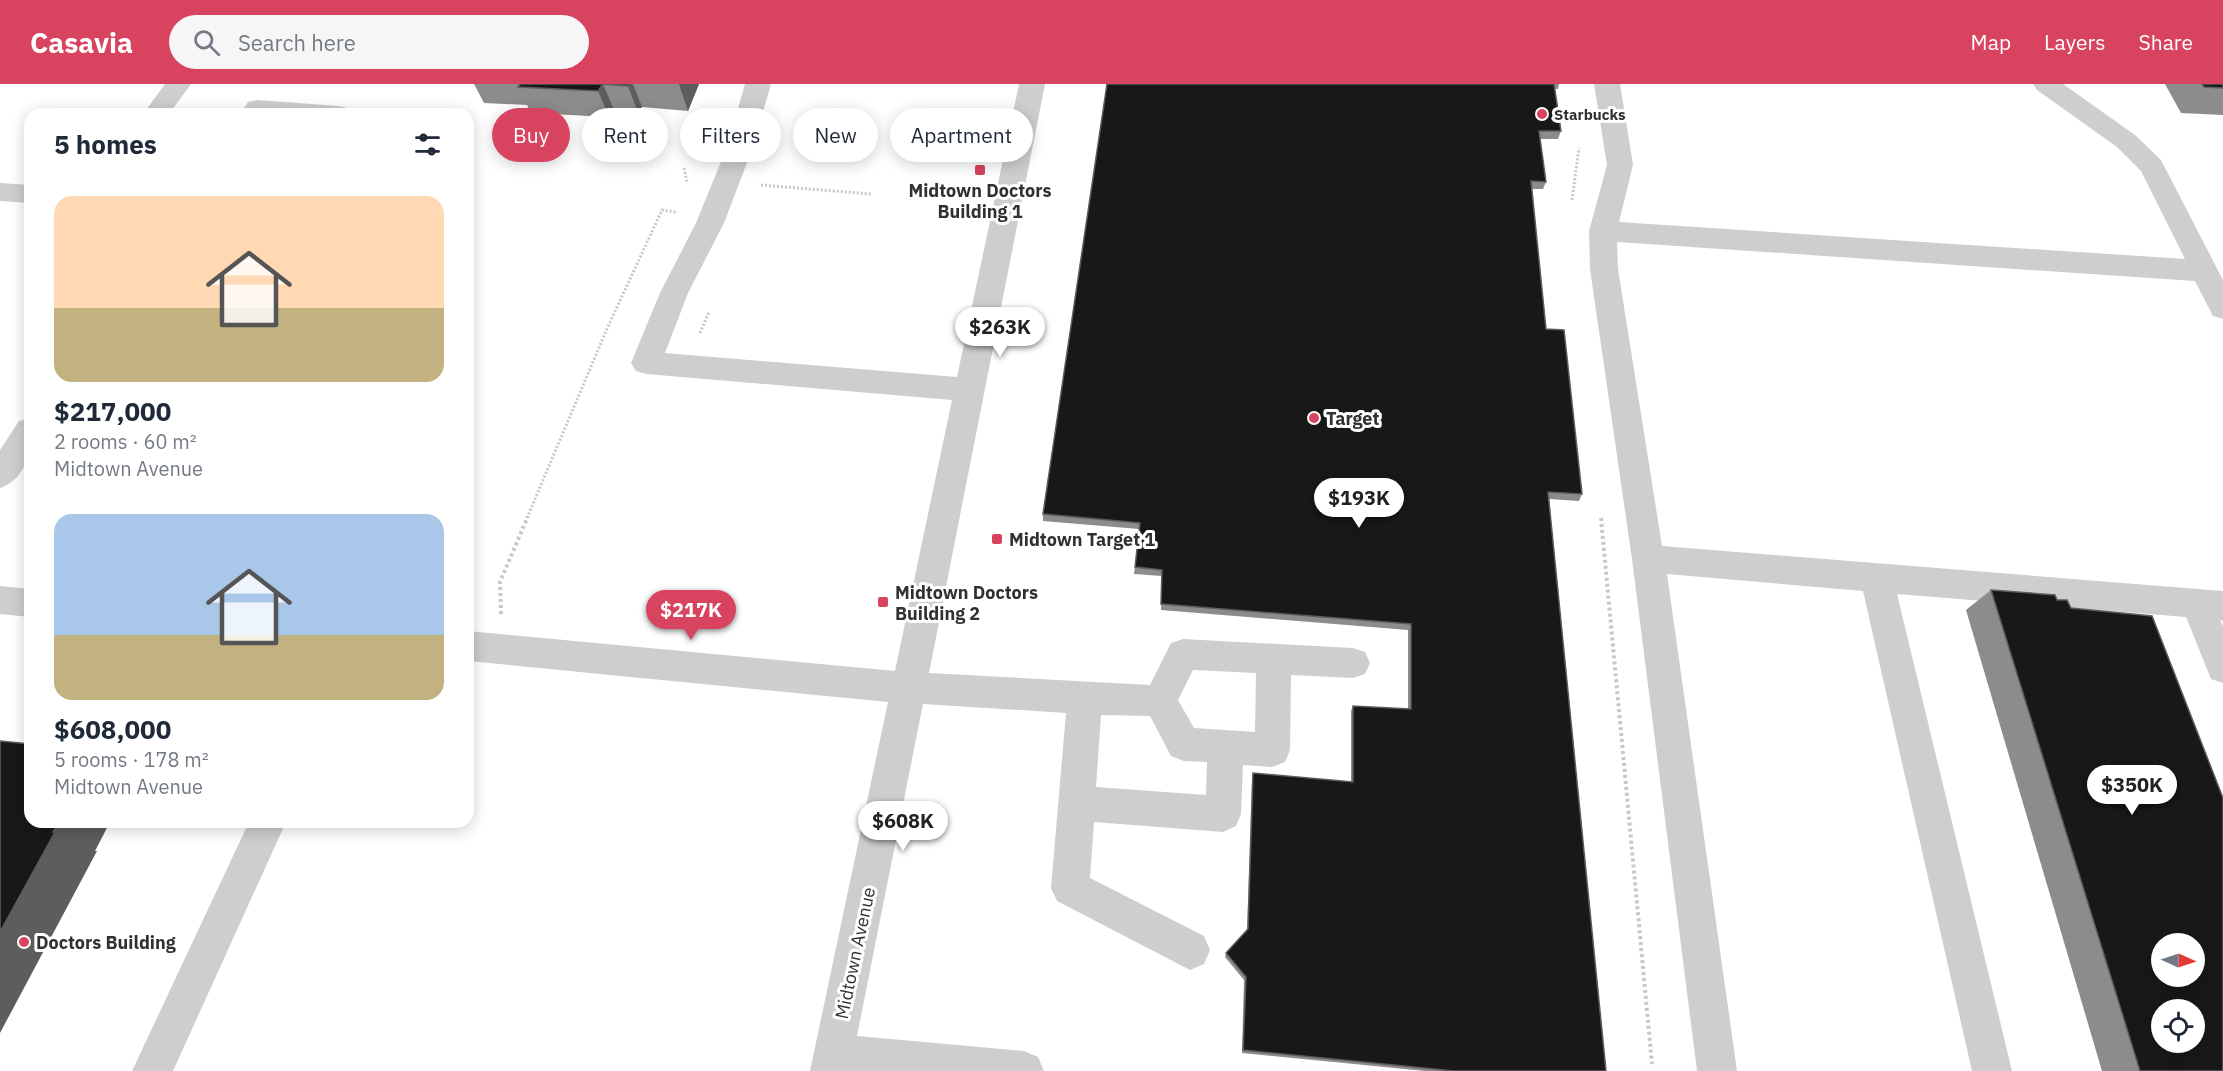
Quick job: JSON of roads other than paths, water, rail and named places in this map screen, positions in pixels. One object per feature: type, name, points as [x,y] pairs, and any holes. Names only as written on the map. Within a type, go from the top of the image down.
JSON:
[{"type":"street","points":[[160,108],[178,84]]},
{"type":"street","points":[[256,108],[273,84]]},
{"type":"street","points":[[758,84],[740,147],[710,223],[674,293],[646,363],[969,390]]},
{"type":"street","name":"Midtown Avenue","points":[[832,1062],[1032,84]]},
{"type":"street","points":[[1607,84],[1620,165],[1603,231],[1605,269],[1648,559],[1717,1071]]},
{"type":"street","points":[[2046,84],[2126,141],[2151,166],[2223,308]]},
{"type":"street","points":[[0,192],[24,194]]},
{"type":"street","points":[[1603,231],[2205,271]]},
{"type":"street","points":[[0,475],[24,439]]},
{"type":"street","points":[[1648,559],[2210,605],[2223,668]]},
{"type":"street","points":[[1877,578],[1992,1071]]},
{"type":"street","points":[[0,600],[24,602]]},
{"type":"street","points":[[474,647],[909,688],[1160,701]]},
{"type":"street","points":[[1160,701],[1183,654],[1353,663]]},
{"type":"street","points":[[1160,701],[1184,744],[1272,750],[1274,659]]},
{"type":"street","points":[[1086,698],[1075,802],[1070,888],[1190,950]]},
{"type":"street","points":[[1075,802],[1223,814],[1226,746]]},
{"type":"street","points":[[152,1071],[265,828]]},
{"type":"street","points":[[832,1062],[1024,1071]]},
{"type":"place","name":"Starbucks","points":[[1542,114]]},
{"type":"place","name":"Midtown Doctors Building 1","points":[[980,170]]},
{"type":"place","name":"Target","points":[[1314,418]]},
{"type":"place","name":"Midtown Target 1","points":[[997,539]]},
{"type":"place","name":"Midtown Doctors Building 2","points":[[883,602]]},
{"type":"place","name":"Doctors Building","points":[[24,942]]}]
